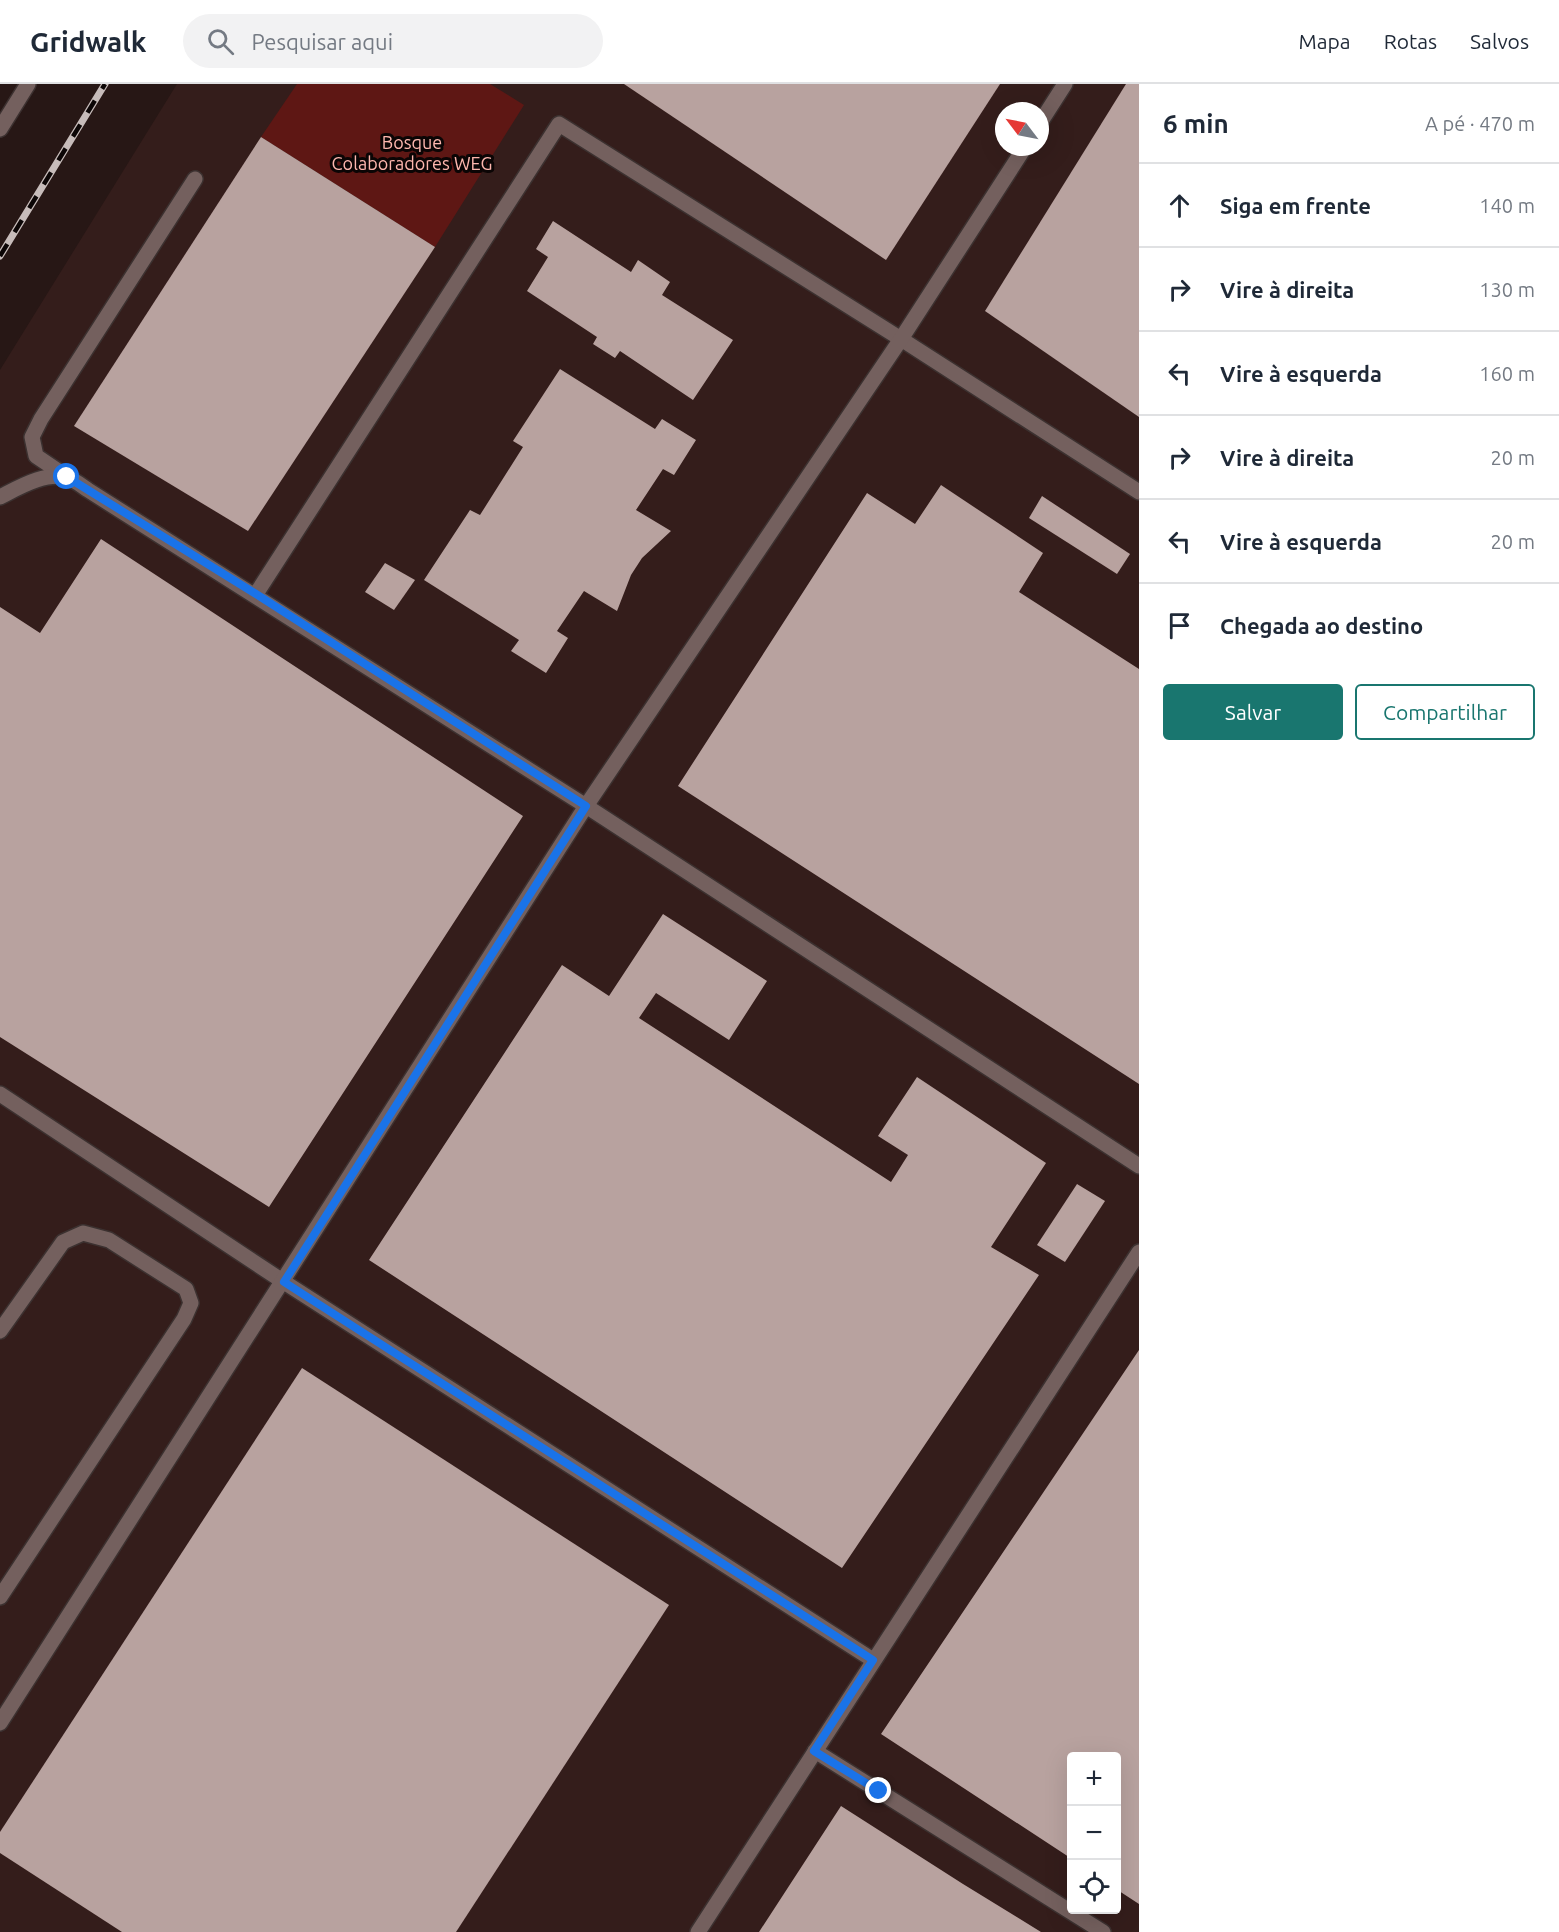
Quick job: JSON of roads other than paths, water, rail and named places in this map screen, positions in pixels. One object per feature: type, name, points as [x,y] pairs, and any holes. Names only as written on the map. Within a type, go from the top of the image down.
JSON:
[{"type":"lane","points":[[0,129],[28,84]]},
{"type":"lane","points":[[1049,109],[1065,84]]},
{"type":"lane","points":[[256,594],[559,124],[1139,492]]},
{"type":"lane","points":[[0,1723],[284,1282],[586,806],[901,339],[1019,156]]},
{"type":"lane","points":[[195,179],[47,409],[32,437],[36,456],[586,806],[1139,1166]]},
{"type":"lane","points":[[0,498],[27,484],[51,477],[67,477]]},
{"type":"lane","points":[[0,1094],[284,1282],[873,1660]]},
{"type":"lane","points":[[0,1331],[63,1242],[83,1233],[109,1240],[186,1289],[191,1303],[184,1319],[0,1597]]},
{"type":"lane","points":[[698,1932],[1139,1252]]},
{"type":"lane","points":[[814,1751],[1103,1932]]},
{"type":"railway","points":[[0,256],[105,84]]},
{"type":"park label","name":"Bosque Colaboradores WEG","points":[[412,152]]}]
